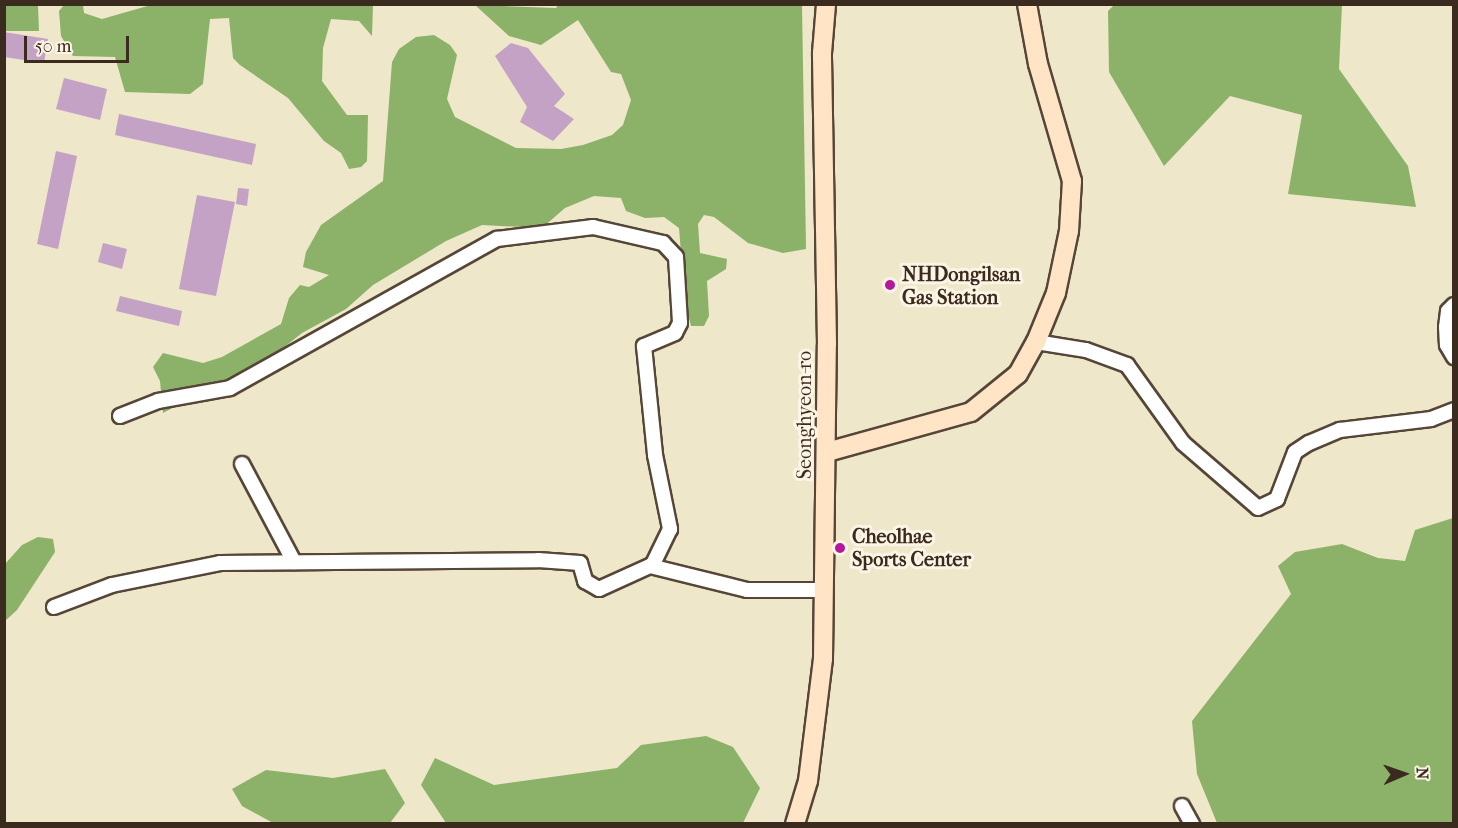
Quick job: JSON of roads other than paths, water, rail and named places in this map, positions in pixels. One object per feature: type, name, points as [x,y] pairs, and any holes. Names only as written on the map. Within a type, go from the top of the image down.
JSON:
[{"type":"main road","name":"Seonghyeon-ro","points":[[795,824],[811,759],[823,659],[827,452],[822,53],[826,4]]},
{"type":"main road","points":[[827,452],[970,412],[1018,374],[1036,342],[1056,293],[1069,231],[1072,181],[1038,63],[1026,4]]},
{"type":"street","points":[[120,416],[158,401],[230,388],[497,239],[593,227],[663,243],[676,257],[680,324],[675,333],[644,346],[655,455],[670,529],[652,566]]},
{"type":"street","points":[[1454,305],[1448,310],[1446,327],[1447,345],[1454,357]]},
{"type":"street","points":[[1036,342],[1086,350],[1127,365],[1183,443],[1258,508],[1277,500],[1295,452],[1309,442],[1340,430],[1431,418],[1454,410]]},
{"type":"street","points":[[242,464],[294,562]]},
{"type":"street","points":[[54,607],[112,585],[220,563],[580,563],[585,581],[599,589],[652,566],[747,590],[824,590]]},
{"type":"street","points":[[1182,806],[1192,824]]},
{"type":"place","name":"NHDongilsan Gas Station","points":[[890,285]]},
{"type":"place","name":"Cheolhae Sports Center","points":[[840,548]]}]
